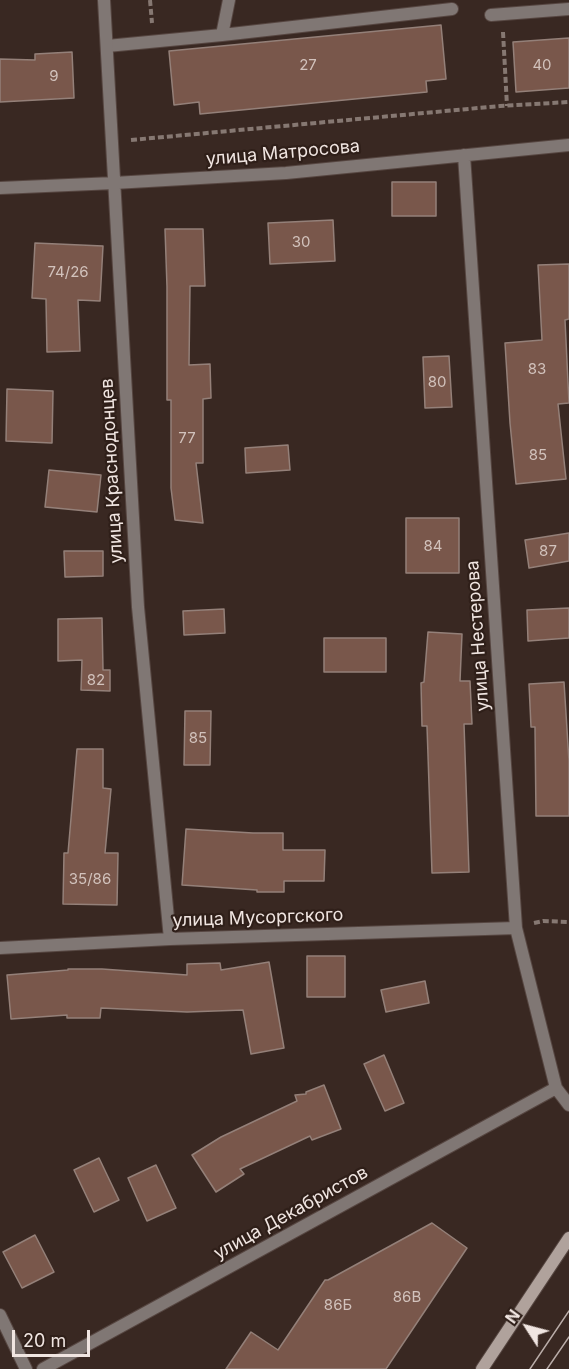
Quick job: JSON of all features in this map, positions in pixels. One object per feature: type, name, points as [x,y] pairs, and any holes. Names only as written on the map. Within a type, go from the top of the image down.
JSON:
[{"type":"main road","points":[[482,1369],[569,1238]]},
{"type":"street","name":"улица Краснодонцев","points":[[104,0],[138,607],[170,939]]},
{"type":"street","points":[[222,35],[229,0]]},
{"type":"street","points":[[107,46],[452,9]]},
{"type":"street","points":[[496,14],[569,9]]},
{"type":"street","name":"улица Матросова","points":[[0,188],[286,173],[569,144]]},
{"type":"street","name":"улица Нестерова","points":[[464,155],[516,928],[556,1088],[569,1105]]},
{"type":"street","name":"улица Мусоргского","points":[[0,948],[170,939],[516,928]]},
{"type":"street","name":"улица Декабристов","points":[[43,1369],[556,1088]]},
{"type":"street","points":[[0,1315],[26,1369]]},
{"type":"path","points":[[496,14],[507,106]]},
{"type":"path","points":[[112,142],[569,102]]},
{"type":"path","points":[[516,928],[543,921],[569,922]]},
{"type":"building","points":[[441,25],[446,79],[426,81],[427,92],[200,114],[199,102],[174,105],[169,51]]},
{"type":"building","points":[[569,38],[569,88],[516,92],[513,42]]},
{"type":"building","points":[[72,52],[74,98],[0,102],[0,59],[35,60],[35,54]]},
{"type":"building","points":[[392,182],[436,182],[436,216],[392,216]]},
{"type":"building","points":[[333,220],[335,261],[270,264],[268,223]]},
{"type":"building","points":[[165,229],[203,229],[205,286],[190,286],[189,365],[210,364],[211,398],[203,399],[203,463],[196,463],[203,523],[175,520],[171,488],[171,400],[167,400]]},
{"type":"building","points":[[35,243],[103,246],[100,301],[78,300],[80,351],[47,352],[46,299],[32,298]]},
{"type":"building","points":[[569,264],[569,319],[565,320],[569,403],[558,404],[566,479],[516,484],[505,343],[542,340],[538,265]]},
{"type":"building","points":[[449,356],[452,407],[425,408],[423,357]]},
{"type":"building","points":[[7,389],[53,391],[52,443],[6,441]]},
{"type":"building","points":[[288,445],[290,470],[246,473],[245,448]]},
{"type":"building","points":[[49,470],[101,475],[97,512],[45,507]]},
{"type":"building","points":[[406,518],[459,518],[459,573],[406,573]]},
{"type":"building","points":[[569,533],[569,561],[529,568],[525,540]]},
{"type":"building","points":[[64,551],[103,551],[103,576],[65,577]]},
{"type":"building","points":[[569,608],[569,638],[528,641],[527,610]]},
{"type":"building","points":[[224,609],[225,633],[184,635],[183,611]]},
{"type":"building","points":[[102,618],[103,670],[110,670],[110,691],[81,690],[82,660],[58,661],[58,619]]},
{"type":"building","points":[[428,632],[462,634],[460,681],[470,681],[472,724],[464,724],[469,872],[432,873],[427,726],[422,726],[421,683],[424,682]]},
{"type":"building","points":[[324,638],[386,638],[386,672],[324,672]]},
{"type":"building","points":[[564,682],[569,761],[569,816],[536,816],[535,727],[531,727],[529,684]]},
{"type":"building","points":[[185,711],[211,711],[210,765],[184,765]]},
{"type":"building","points":[[77,749],[103,749],[103,788],[111,789],[105,853],[118,853],[117,905],[63,904],[64,853],[68,853]]},
{"type":"building","points":[[186,829],[283,833],[283,850],[325,850],[324,881],[284,881],[284,892],[257,892],[257,890],[182,885]]},
{"type":"building","points":[[307,956],[345,956],[345,997],[307,997]]},
{"type":"building","points":[[269,962],[284,1048],[251,1054],[243,1010],[187,1012],[101,1008],[100,1018],[67,1018],[67,1015],[11,1019],[7,975],[68,969],[102,969],[187,975],[187,964],[220,963],[221,970]]},
{"type":"building","points":[[425,981],[429,1003],[386,1012],[381,990]]},
{"type":"building","points":[[384,1055],[404,1103],[385,1111],[364,1064]]},
{"type":"building","points":[[324,1085],[341,1129],[312,1140],[310,1136],[240,1169],[244,1174],[216,1192],[192,1155],[221,1137],[297,1101],[295,1095],[306,1094]]},
{"type":"building","points":[[99,1158],[119,1200],[94,1212],[74,1170]]},
{"type":"building","points":[[156,1165],[176,1208],[147,1221],[128,1178]]},
{"type":"building","points":[[432,1223],[467,1248],[386,1369],[226,1369],[251,1332],[278,1350],[325,1280]]},
{"type":"building","points":[[35,1235],[54,1272],[22,1288],[3,1252]]},
{"type":"tram line","points":[[530,1369],[569,1311]]},
{"type":"tram line","points":[[547,1369],[569,1337]]}]
